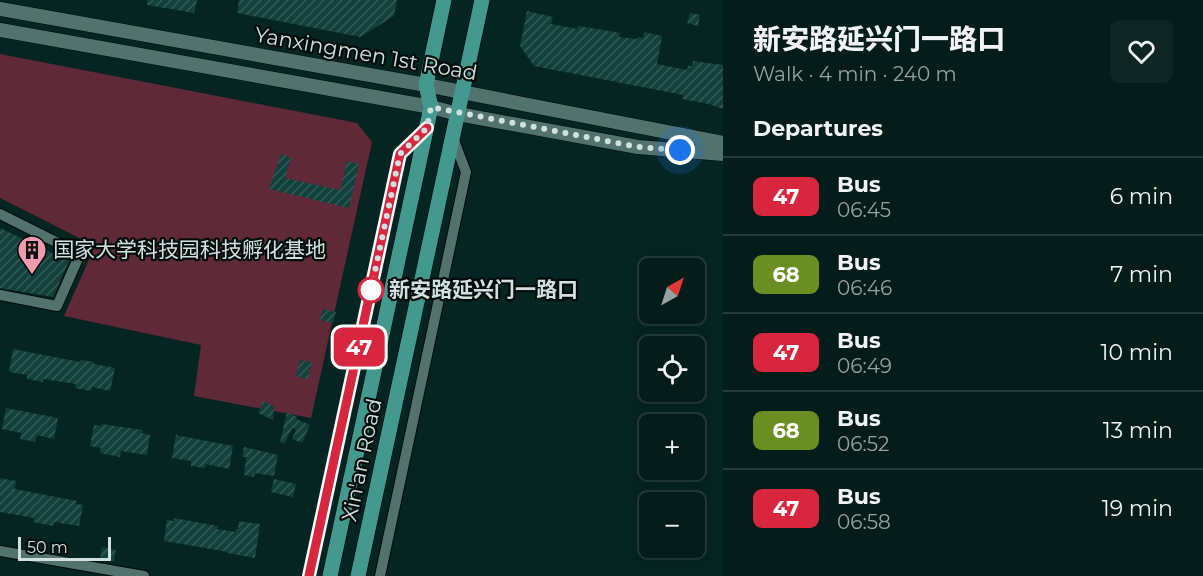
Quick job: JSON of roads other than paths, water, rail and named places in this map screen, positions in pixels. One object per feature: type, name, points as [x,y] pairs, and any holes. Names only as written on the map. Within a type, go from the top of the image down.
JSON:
[{"type":"main road","name":"Xin'an Road","points":[[330,576],[427,128],[431,107],[426,85],[444,0]]},
{"type":"main road","name":"Xin'an Road","points":[[358,576],[482,0]]},
{"type":"street","name":"Yanxingmen 1st Road","points":[[0,9],[426,85],[723,143]]},
{"type":"street","name":"Yanxingmen 1st Road","points":[[0,30],[431,107],[638,147],[723,154]]},
{"type":"street","points":[[309,576],[400,154],[427,128]]},
{"type":"street","points":[[380,576],[466,172],[453,138]]},
{"type":"street","points":[[0,214],[80,254],[57,306],[0,295]]},
{"type":"street","points":[[0,551],[144,576]]},
{"type":"place","name":"国家大学科技园科技孵化基地","points":[[32,276]]},
{"type":"place","name":"新安路延兴门一路口","points":[[371,290]]}]
